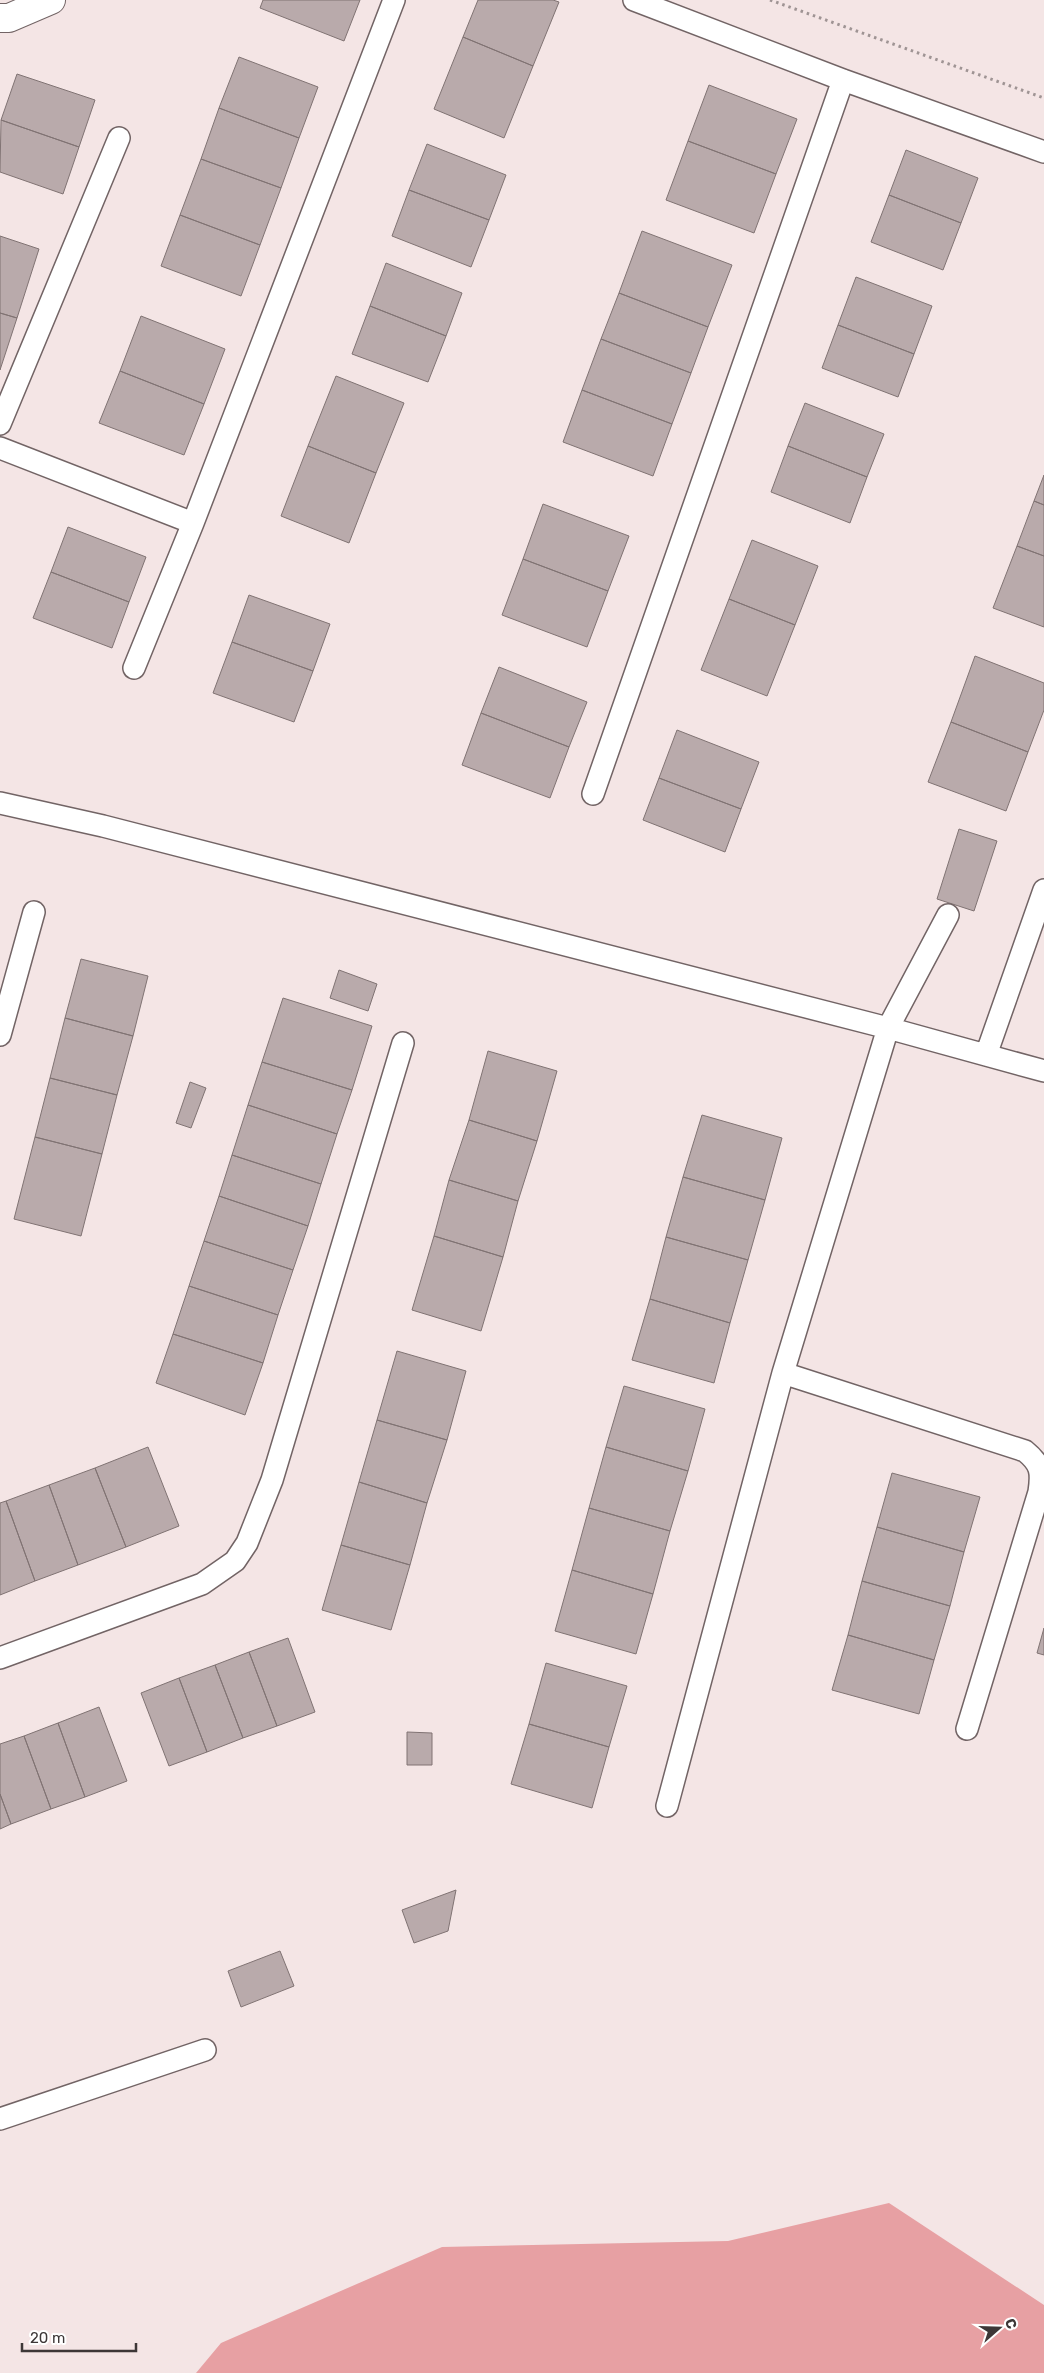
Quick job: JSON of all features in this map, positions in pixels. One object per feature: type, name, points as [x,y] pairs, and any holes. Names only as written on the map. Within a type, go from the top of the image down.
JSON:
[{"type":"street","points":[[0,18],[9,18],[51,0]]},
{"type":"lane","points":[[134,668],[193,523],[394,0]]},
{"type":"lane","points":[[634,0],[843,80],[1044,152]]},
{"type":"lane","points":[[593,794],[843,80]]},
{"type":"lane","points":[[0,424],[119,138]]},
{"type":"lane","points":[[0,448],[193,523]]},
{"type":"lane","points":[[0,803],[103,826],[888,1028],[1044,1071]]},
{"type":"lane","points":[[986,1054],[1044,890]]},
{"type":"lane","points":[[0,1035],[34,912]]},
{"type":"lane","points":[[667,1806],[783,1373],[888,1028],[948,915]]},
{"type":"lane","points":[[0,1658],[202,1584],[235,1561],[247,1543],[272,1480],[403,1043]]},
{"type":"lane","points":[[783,1373],[1025,1451],[1035,1460],[1041,1475],[1039,1492],[968,1729]]},
{"type":"lane","points":[[0,2119],[205,2050]]},
{"type":"path","points":[[770,0],[1044,98]]},
{"type":"shaded area","points":[[889,2203],[1044,2305],[1044,2373],[196,2373],[221,2343],[442,2247],[728,2241]]},
{"type":"building","points":[[263,0],[360,0],[344,41],[260,8]]},
{"type":"building","points":[[478,0],[553,0],[559,2],[533,66],[463,37]]},
{"type":"building","points":[[463,37],[533,66],[504,138],[434,109]]},
{"type":"building","points":[[239,57],[318,87],[299,138],[219,108]]},
{"type":"building","points":[[17,74],[95,100],[79,147],[1,120]]},
{"type":"building","points":[[709,85],[797,119],[776,174],[688,141]]},
{"type":"building","points":[[219,108],[299,138],[281,188],[201,159]]},
{"type":"building","points":[[1,120],[79,147],[63,194],[0,172]]},
{"type":"building","points":[[688,141],[776,174],[754,233],[666,200]]},
{"type":"building","points":[[427,144],[506,175],[489,220],[409,190]]},
{"type":"building","points":[[906,150],[978,178],[961,223],[889,195]]},
{"type":"building","points":[[201,159],[281,188],[260,245],[180,215]]},
{"type":"building","points":[[409,190],[489,220],[471,267],[392,236]]},
{"type":"building","points":[[889,195],[961,223],[943,270],[871,242]]},
{"type":"building","points":[[180,215],[260,245],[241,296],[161,266]]},
{"type":"building","points":[[642,231],[732,265],[708,327],[619,293]]},
{"type":"building","points":[[0,236],[39,249],[17,318],[0,313]]},
{"type":"building","points":[[386,263],[462,293],[446,336],[370,306]]},
{"type":"building","points":[[856,277],[932,306],[914,354],[838,325]]},
{"type":"building","points":[[619,293],[708,327],[691,373],[601,339]]},
{"type":"building","points":[[370,306],[446,336],[428,382],[352,354]]},
{"type":"building","points":[[0,313],[17,318],[0,370]]},
{"type":"building","points":[[141,316],[225,349],[204,404],[120,371]]},
{"type":"building","points":[[838,325],[914,354],[898,397],[822,368]]},
{"type":"building","points":[[601,339],[691,373],[672,424],[582,390]]},
{"type":"building","points":[[120,371],[204,404],[184,455],[99,423]]},
{"type":"building","points":[[336,376],[404,403],[376,473],[308,446]]},
{"type":"building","points":[[582,390],[672,424],[653,476],[563,442]]},
{"type":"building","points":[[805,403],[884,434],[867,477],[788,446]]},
{"type":"building","points":[[308,446],[376,473],[349,543],[281,516]]},
{"type":"building","points":[[788,446],[867,477],[850,523],[771,492]]},
{"type":"building","points":[[1044,475],[1044,505],[1034,501]]},
{"type":"building","points":[[1034,501],[1044,505],[1044,556],[1017,546]]},
{"type":"building","points":[[543,504],[629,536],[608,591],[523,559]]},
{"type":"building","points":[[68,527],[146,557],[129,602],[51,572]]},
{"type":"building","points":[[752,540],[818,566],[795,625],[729,599]]},
{"type":"building","points":[[1017,546],[1044,556],[1044,627],[993,608]]},
{"type":"building","points":[[523,559],[608,591],[587,647],[502,615]]},
{"type":"building","points":[[51,572],[129,602],[112,648],[33,618]]},
{"type":"building","points":[[249,595],[330,624],[313,671],[232,642]]},
{"type":"building","points":[[729,599],[795,625],[767,696],[701,670]]},
{"type":"building","points":[[232,642],[313,671],[294,722],[213,693]]},
{"type":"building","points":[[975,656],[1044,683],[1044,710],[1028,752],[951,722]]},
{"type":"building","points":[[499,667],[587,702],[569,747],[481,713]]},
{"type":"building","points":[[481,713],[569,747],[550,798],[462,765]]},
{"type":"building","points":[[951,722],[1028,752],[1006,811],[928,782]]},
{"type":"building","points":[[677,730],[759,762],[741,809],[659,778]]},
{"type":"building","points":[[659,778],[741,809],[725,852],[643,820]]},
{"type":"building","points":[[959,829],[997,841],[974,911],[937,899]]},
{"type":"building","points":[[81,959],[148,976],[133,1036],[65,1018]]},
{"type":"building","points":[[339,970],[377,984],[368,1011],[330,998]]},
{"type":"building","points":[[283,998],[372,1026],[352,1090],[262,1062]]},
{"type":"building","points":[[65,1018],[133,1036],[117,1095],[50,1078]]},
{"type":"building","points":[[488,1051],[557,1071],[537,1141],[469,1120]]},
{"type":"building","points":[[262,1062],[352,1090],[337,1134],[248,1105]]},
{"type":"building","points":[[50,1078],[117,1095],[102,1154],[35,1137]]},
{"type":"building","points":[[190,1082],[206,1088],[191,1128],[176,1123]]},
{"type":"building","points":[[248,1105],[337,1134],[321,1184],[232,1155]]},
{"type":"building","points":[[702,1115],[782,1138],[765,1200],[683,1177]]},
{"type":"building","points":[[469,1120],[537,1141],[518,1201],[449,1180]]},
{"type":"building","points":[[35,1137],[102,1154],[81,1236],[14,1219]]},
{"type":"building","points":[[232,1155],[321,1184],[308,1226],[219,1196]]},
{"type":"building","points":[[683,1177],[765,1200],[748,1260],[666,1237]]},
{"type":"building","points":[[449,1180],[518,1201],[503,1257],[434,1236]]},
{"type":"building","points":[[219,1196],[308,1226],[293,1270],[204,1241]]},
{"type":"building","points":[[434,1236],[503,1257],[481,1331],[412,1310]]},
{"type":"building","points":[[666,1237],[748,1260],[730,1323],[650,1299]]},
{"type":"building","points":[[204,1241],[293,1270],[278,1315],[189,1286]]},
{"type":"building","points":[[189,1286],[278,1315],[263,1363],[173,1334]]},
{"type":"building","points":[[650,1299],[730,1323],[714,1383],[632,1360]]},
{"type":"building","points":[[173,1334],[263,1363],[245,1415],[156,1383]]},
{"type":"building","points":[[397,1351],[466,1371],[447,1440],[377,1420]]},
{"type":"building","points":[[624,1386],[705,1409],[688,1471],[606,1447]]},
{"type":"building","points":[[377,1420],[447,1440],[427,1503],[359,1482]]},
{"type":"building","points":[[148,1447],[179,1526],[126,1547],[95,1468]]},
{"type":"building","points":[[606,1447],[688,1471],[670,1531],[589,1508]]},
{"type":"building","points":[[95,1468],[126,1547],[78,1565],[49,1485]]},
{"type":"building","points":[[892,1473],[980,1497],[964,1552],[877,1527]]},
{"type":"building","points":[[359,1482],[427,1503],[410,1565],[341,1545]]},
{"type":"building","points":[[49,1485],[78,1565],[35,1581],[6,1501]]},
{"type":"building","points":[[6,1501],[35,1581],[0,1595],[0,1503]]},
{"type":"building","points":[[589,1508],[670,1531],[653,1594],[572,1570]]},
{"type":"building","points":[[877,1527],[964,1552],[950,1606],[862,1581]]},
{"type":"building","points":[[341,1545],[410,1565],[391,1630],[322,1610]]},
{"type":"building","points":[[572,1570],[653,1594],[636,1654],[555,1631]]},
{"type":"building","points":[[862,1581],[950,1606],[934,1660],[848,1635]]},
{"type":"building","points":[[1044,1628],[1044,1655],[1037,1653]]},
{"type":"building","points":[[848,1635],[934,1660],[919,1714],[832,1690]]},
{"type":"building","points":[[288,1638],[315,1712],[277,1726],[249,1652]]},
{"type":"building","points":[[249,1652],[277,1726],[243,1738],[215,1665]]},
{"type":"building","points":[[546,1663],[627,1686],[609,1747],[529,1724]]},
{"type":"building","points":[[215,1665],[243,1738],[207,1752],[179,1678]]},
{"type":"building","points":[[179,1678],[207,1752],[169,1766],[141,1693]]},
{"type":"building","points":[[99,1707],[127,1781],[85,1797],[58,1723]]},
{"type":"building","points":[[58,1723],[85,1797],[51,1809],[24,1736]]},
{"type":"building","points":[[529,1724],[609,1747],[592,1808],[511,1784]]},
{"type":"building","points":[[407,1732],[432,1733],[432,1765],[407,1765]]},
{"type":"building","points":[[24,1736],[51,1809],[11,1824],[0,1794],[0,1744]]},
{"type":"building","points":[[0,1794],[11,1824],[0,1829]]},
{"type":"building","points":[[456,1890],[448,1931],[414,1943],[402,1910]]},
{"type":"building","points":[[280,1951],[294,1986],[241,2007],[228,1971]]}]
